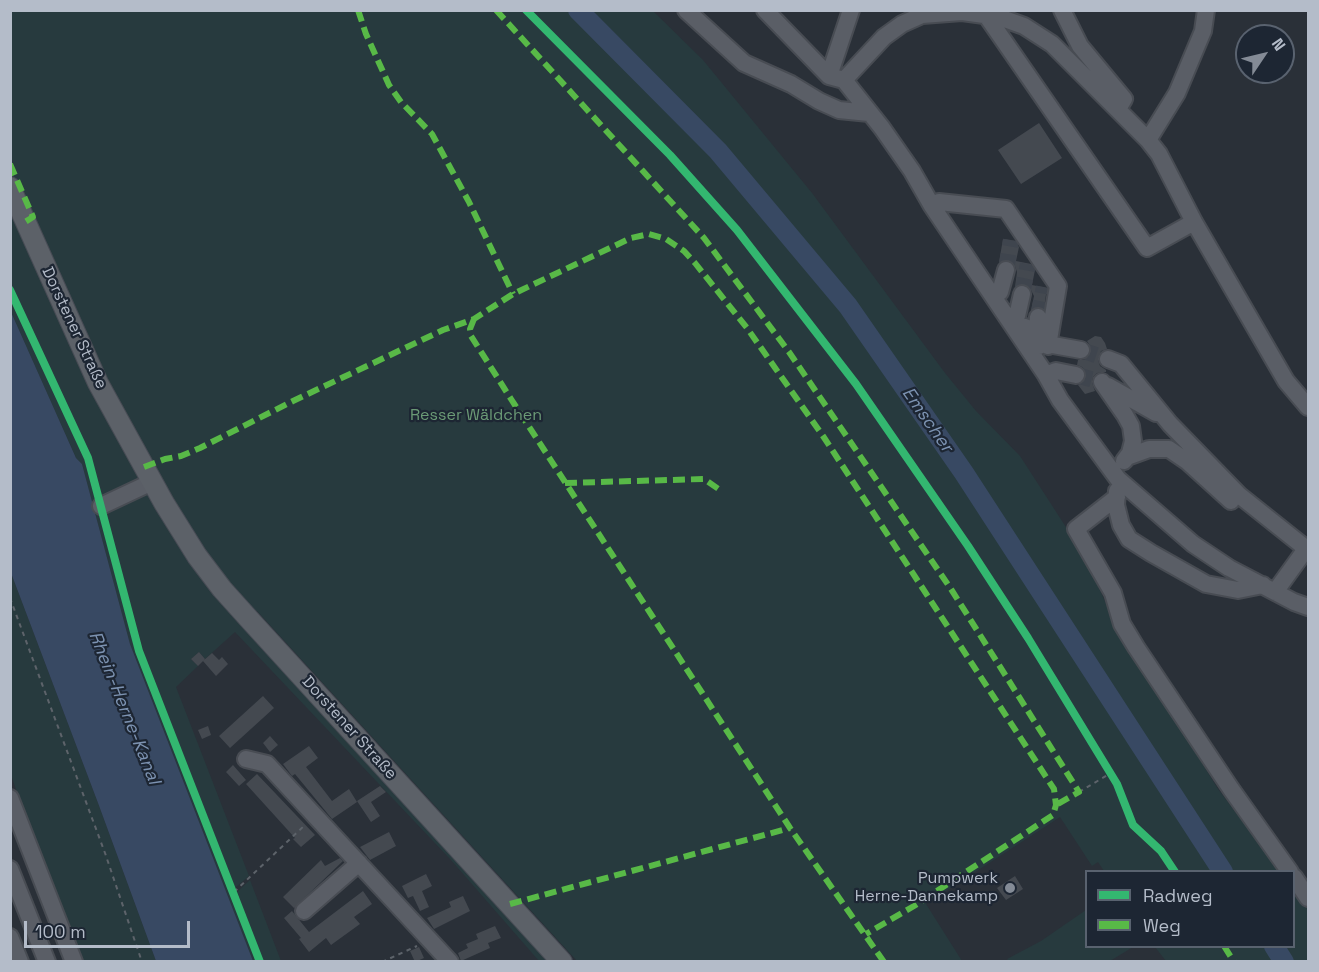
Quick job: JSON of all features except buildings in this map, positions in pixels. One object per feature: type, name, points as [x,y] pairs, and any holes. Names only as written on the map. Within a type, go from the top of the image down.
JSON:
[{"type":"main road","name":"Dorstener Straße","points":[[10,187],[98,383],[148,475],[192,549],[222,589],[561,962]]},
{"type":"street","points":[[686,10],[744,63],[791,84],[838,110],[869,112]]},
{"type":"street","points":[[765,10],[869,112],[1017,316],[1042,344],[1082,350]]},
{"type":"street","points":[[836,78],[851,10]]},
{"type":"street","points":[[1062,10],[1080,46],[1124,99],[1118,109]]},
{"type":"street","points":[[1148,140],[1177,93],[1203,31],[1206,10]]},
{"type":"street","points":[[836,78],[884,37],[902,24],[922,15],[962,12],[999,16],[1024,26],[1052,44],[1118,109],[1159,154],[1194,222],[1286,381],[1308,407]]},
{"type":"street","points":[[986,15],[1146,248],[1194,222]]},
{"type":"street","points":[[936,204],[1006,209],[1058,286],[1042,344]]},
{"type":"street","points":[[936,204],[1051,373],[1081,430],[1116,476],[1192,544],[1229,568],[1293,602],[1308,607]]},
{"type":"street","points":[[1011,240],[1016,224]]},
{"type":"street","points":[[1028,264],[1032,247]]},
{"type":"street","points":[[1044,287],[1047,269]]},
{"type":"street","points":[[1000,292],[1006,270]]},
{"type":"street","points":[[1017,316],[1022,294]]},
{"type":"street","points":[[1038,317],[1042,344],[1051,373]]},
{"type":"street","points":[[1108,358],[1121,364],[1165,418],[1239,495],[1307,550],[1269,589],[1238,590],[1206,584],[1129,539],[1116,505],[1116,476],[1133,441],[1131,426],[1102,382],[1165,418]]},
{"type":"street","points":[[1051,373],[1076,375]]},
{"type":"street","points":[[1127,457],[1149,449],[1169,449],[1188,462],[1231,501]]},
{"type":"street","points":[[101,506],[148,475]]},
{"type":"street","points":[[1117,497],[1077,530],[1113,593],[1122,624],[1136,647],[1289,870]]},
{"type":"street","points":[[246,759],[267,764],[450,962]]},
{"type":"street","points":[[10,798],[74,962]]},
{"type":"street","points":[[304,911],[359,863]]},
{"type":"street","points":[[10,869],[46,962]]},
{"type":"street","points":[[1295,880],[1308,897]]},
{"type":"street","points":[[10,938],[20,962]]},
{"type":"path","points":[[10,598],[86,801],[142,962]]},
{"type":"path","points":[[1079,792],[1111,773]]},
{"type":"path","points":[[234,892],[315,816]]},
{"type":"path","points":[[382,962],[431,940]]},
{"type":"green space","name":"Resser Wäldchen","points":[[11,11],[653,11],[703,60],[812,193],[945,373],[976,411],[1020,456],[1084,555],[1112,617],[1218,789],[1279,870],[1103,870],[1098,862],[1092,866],[1060,817],[926,904],[962,961],[577,961],[257,611],[245,623],[553,961],[539,961],[451,860],[235,632],[205,659],[199,652],[191,659],[198,666],[176,687],[249,876],[235,888],[145,656],[89,454],[46,361],[41,362],[84,458],[134,645],[257,961],[253,961],[130,644],[82,464],[76,458],[11,312]]},
{"type":"green space","points":[[11,573],[156,961],[83,961],[36,846],[11,775]]},
{"type":"green space","points":[[250,880],[281,961],[263,961],[237,892]]},
{"type":"green space","points":[[1295,891],[1308,910],[1308,961],[1166,961],[1156,948],[1295,948]]},
{"type":"green space","points":[[1085,911],[1085,948],[1131,948],[1110,961],[1009,961],[1007,959],[1041,941]]},
{"type":"water","name":"Rhein-Herne-Kanal","points":[[11,312],[76,458],[82,464],[130,644],[253,961],[156,961],[11,573]]},
{"type":"waterway","name":"Emscher","points":[[578,10],[718,151],[848,306],[964,473],[1222,870]]},
{"type":"waterway","name":"Emscher","points":[[1275,948],[1284,962]]},
{"type":"tunnel","points":[[1006,270],[1011,240]]},
{"type":"tunnel","points":[[1022,294],[1028,264]]},
{"type":"tunnel","points":[[1038,317],[1044,287]]},
{"type":"tunnel","points":[[1081,350],[1108,359]]},
{"type":"tunnel","points":[[1076,375],[1102,382]]},
{"type":"marked path","points":[[358,10],[389,85],[401,102],[432,134],[469,202],[513,294]]},
{"type":"marked path","points":[[496,10],[704,238],[789,352],[951,589],[1079,792],[1056,805]]},
{"type":"marked path","points":[[10,164],[33,217],[25,222]]},
{"type":"marked path","points":[[144,467],[200,448],[443,330],[474,319],[513,294],[631,238],[649,234],[666,239],[684,251],[695,263],[747,328],[823,436],[1054,789],[1056,805],[1053,815],[914,906],[866,934]]},
{"type":"marked path","points":[[474,319],[470,329],[471,336],[511,399],[790,828],[884,962]]},
{"type":"marked path","points":[[565,483],[704,479],[720,490]]},
{"type":"marked path","points":[[510,904],[790,828]]},
{"type":"marked path","points":[[1225,948],[1234,962]]},
{"type":"cycle path","points":[[526,10],[670,155],[737,230],[856,384],[968,546],[1028,638],[1117,784],[1133,825],[1161,851],[1174,870]]},
{"type":"cycle path","points":[[10,290],[88,458],[139,651],[260,962]]},
{"type":"place","name":"Pumpwerk Herne-Dannekamp","points":[[1010,888]]}]
